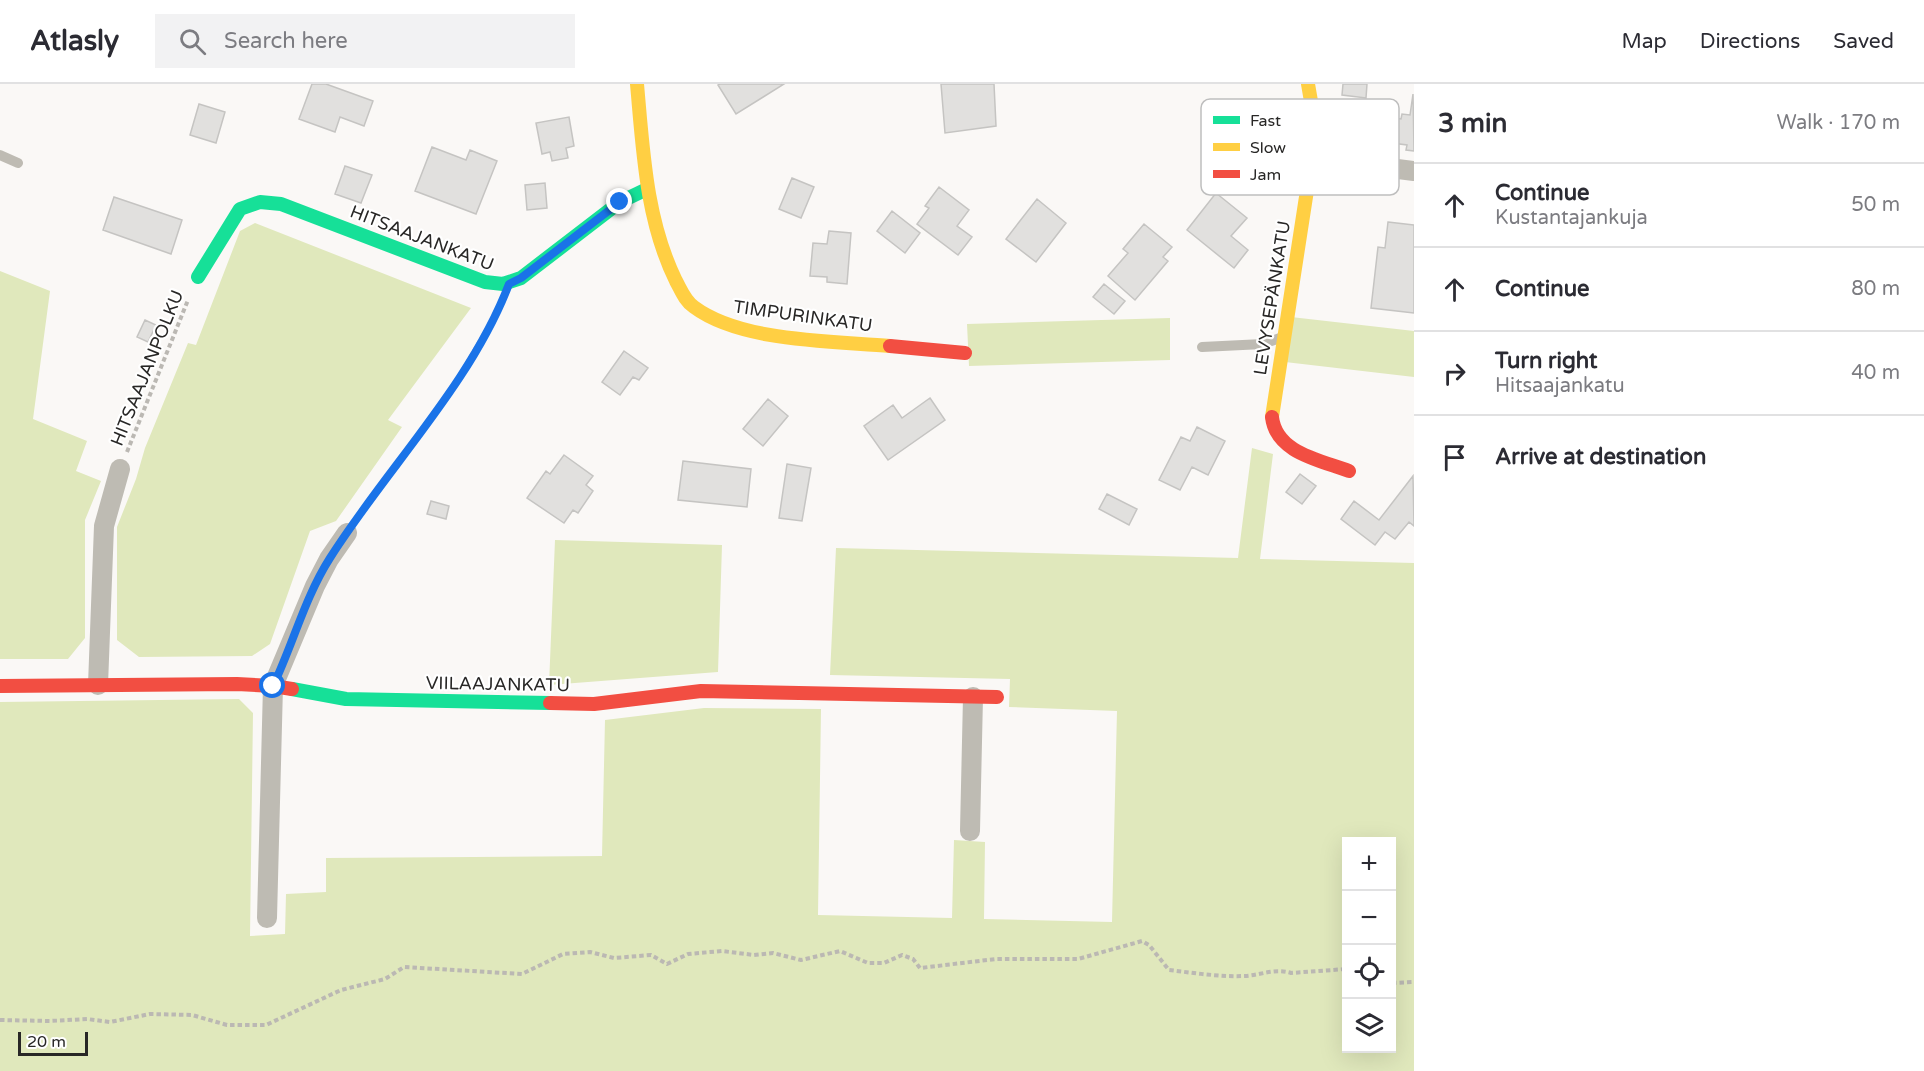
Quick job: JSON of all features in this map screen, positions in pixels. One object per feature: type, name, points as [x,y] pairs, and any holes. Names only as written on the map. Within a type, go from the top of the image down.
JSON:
[{"type":"street","name":"TIMPURINKATU","points":[[637,84],[647,189],[662,244],[675,278],[691,306],[723,323],[792,336],[965,353]]},
{"type":"street","name":"LEVYSEPÄNKATU","points":[[1308,84],[1311,99]]},
{"type":"street","points":[[1399,169],[1414,171]]},
{"type":"street","name":"HITSAAJANKATU","points":[[198,277],[240,209],[251,203],[266,200],[485,282],[497,285],[509,284],[521,278],[620,202],[647,189]]},
{"type":"street","name":"LEVYSEPÄNKATU","points":[[1306,195],[1271,412],[1273,429],[1288,448],[1349,471]]},
{"type":"street","points":[[98,685],[104,526],[120,469]]},
{"type":"street","points":[[267,918],[273,686],[315,586],[329,559],[347,533]]},
{"type":"street","name":"VIILAAJANKATU","points":[[0,686],[237,684],[273,686],[346,699],[594,704],[701,691],[997,697]]},
{"type":"street","points":[[970,831],[973,696]]},
{"type":"lane","points":[[0,155],[18,163]]},
{"type":"lane","points":[[1202,347],[1263,344],[1283,336]]},
{"type":"path","name":"HITSAAJANPOLKU","points":[[120,469],[198,277]]},
{"type":"path","points":[[347,533],[457,380],[491,324],[509,284]]},
{"type":"path","points":[[0,1020],[87,1019],[110,1022],[150,1014],[192,1015],[227,1025],[266,1025],[342,990],[385,979],[404,967],[522,974],[563,954],[590,952],[614,958],[651,956],[667,964],[688,954],[722,951],[754,955],[773,953],[801,960],[840,951],[868,963],[884,963],[902,955],[913,959],[920,968],[996,959],[1078,959],[1142,940],[1149,945],[1169,970],[1246,976],[1283,970],[1291,973],[1342,969]]},
{"type":"path","points":[[1396,983],[1414,982]]},
{"type":"green space","points":[[255,223],[471,308],[388,420],[402,427],[336,521],[310,531],[270,644],[252,656],[139,657],[117,640],[117,527],[136,479],[145,448],[188,343],[196,345],[240,231]]},
{"type":"green space","points":[[0,271],[50,291],[33,419],[87,441],[76,471],[101,481],[85,520],[85,638],[68,659],[0,659]]},
{"type":"green space","points":[[1291,317],[1414,331],[1414,377],[1285,362]]},
{"type":"green space","points":[[1170,318],[1170,360],[969,366],[967,324]]},
{"type":"green space","points":[[1252,448],[1273,454],[1260,559],[1414,563],[1414,1071],[0,1071],[0,702],[239,699],[253,713],[250,936],[285,934],[286,894],[326,892],[326,858],[602,856],[605,720],[704,708],[821,709],[818,915],[952,918],[954,840],[985,842],[984,919],[1112,922],[1117,711],[1009,707],[1010,679],[830,675],[836,548],[1238,558]]},
{"type":"green space","points":[[555,540],[722,545],[718,672],[549,685]]},
{"type":"building","points":[[312,84],[326,84],[373,101],[364,126],[340,117],[335,132],[299,119]]},
{"type":"building","points":[[784,84],[736,114],[718,85]]},
{"type":"building","points":[[941,84],[994,84],[996,126],[945,133]]},
{"type":"building","points":[[1343,84],[1367,84],[1366,98],[1342,95]]},
{"type":"building","points":[[1413,94],[1414,151],[1406,150],[1407,145],[1399,144],[1399,119],[1401,119],[1402,114],[1410,115]]},
{"type":"building","points":[[199,104],[225,112],[216,143],[190,135]]},
{"type":"building","points":[[569,117],[574,146],[566,148],[568,158],[552,161],[550,152],[542,154],[536,123]]},
{"type":"building","points":[[432,147],[466,160],[470,150],[497,161],[476,214],[415,191]]},
{"type":"building","points":[[345,166],[372,175],[361,203],[335,194]]},
{"type":"building","points":[[792,178],[814,187],[801,218],[779,209]]},
{"type":"building","points":[[545,183],[547,208],[527,210],[525,185]]},
{"type":"building","points":[[939,187],[969,210],[957,226],[972,237],[958,255],[917,224],[929,208],[925,206]]},
{"type":"building","points":[[1214,195],[1218,195],[1247,218],[1231,236],[1248,250],[1234,268],[1187,230]]},
{"type":"building","points":[[114,197],[182,220],[171,254],[103,230]]},
{"type":"building","points":[[1037,199],[1066,223],[1036,262],[1006,239]]},
{"type":"building","points":[[892,211],[920,233],[905,253],[877,231]]},
{"type":"building","points":[[1388,222],[1414,225],[1414,313],[1371,308],[1378,247],[1385,248]]},
{"type":"building","points":[[1144,224],[1172,247],[1163,257],[1168,261],[1135,300],[1108,276],[1128,253],[1123,249]]},
{"type":"building","points":[[829,231],[851,233],[847,284],[827,282],[827,277],[810,276],[813,243],[827,244]]},
{"type":"building","points":[[1104,284],[1125,301],[1114,314],[1093,297]]},
{"type":"building","points":[[145,320],[156,325],[148,342],[137,337]]},
{"type":"building","points":[[624,351],[648,368],[639,380],[633,377],[620,395],[602,382]]},
{"type":"building","points":[[930,398],[945,420],[888,460],[864,426],[893,405],[902,418]]},
{"type":"building","points":[[768,399],[788,416],[763,446],[743,429]]},
{"type":"building","points":[[1197,427],[1225,441],[1208,475],[1192,467],[1180,490],[1159,480],[1181,437],[1190,441]]},
{"type":"building","points":[[564,455],[593,476],[586,485],[593,491],[578,513],[573,510],[564,523],[527,498],[546,471],[550,474]]},
{"type":"building","points":[[683,461],[751,469],[747,507],[678,500]]},
{"type":"building","points":[[787,464],[811,468],[802,521],[779,518]]},
{"type":"building","points":[[1300,474],[1316,486],[1302,504],[1286,492]]},
{"type":"building","points":[[1413,476],[1414,526],[1409,522],[1395,539],[1385,532],[1375,545],[1341,519],[1354,501],[1379,520]]},
{"type":"building","points":[[1107,494],[1137,509],[1129,525],[1099,509]]},
{"type":"building","points":[[431,501],[449,506],[446,519],[427,514]]},
{"type":"traffic: fast","points":[[198,277],[240,209],[260,202],[281,204],[485,282],[503,284],[521,278],[620,202],[647,189]]},
{"type":"traffic: fast","points":[[292,689],[346,699],[550,703]]},
{"type":"traffic: slow","points":[[637,84],[644,160],[652,210],[666,258],[676,281],[691,305],[714,319],[761,333],[815,341],[890,346]]},
{"type":"traffic: slow","points":[[1308,84],[1311,99]]},
{"type":"traffic: slow","points":[[1272,417],[1306,195]]},
{"type":"traffic: jam","points":[[890,346],[965,353]]},
{"type":"traffic: jam","points":[[1272,417],[1275,429],[1290,447],[1313,459],[1349,471]]},
{"type":"traffic: jam","points":[[0,686],[237,684],[292,689]]},
{"type":"traffic: jam","points":[[550,703],[594,704],[701,691],[997,697]]},
{"type":"route","points":[[273,686],[315,586],[329,559],[457,380],[491,324],[509,284],[521,278],[620,202]]}]
